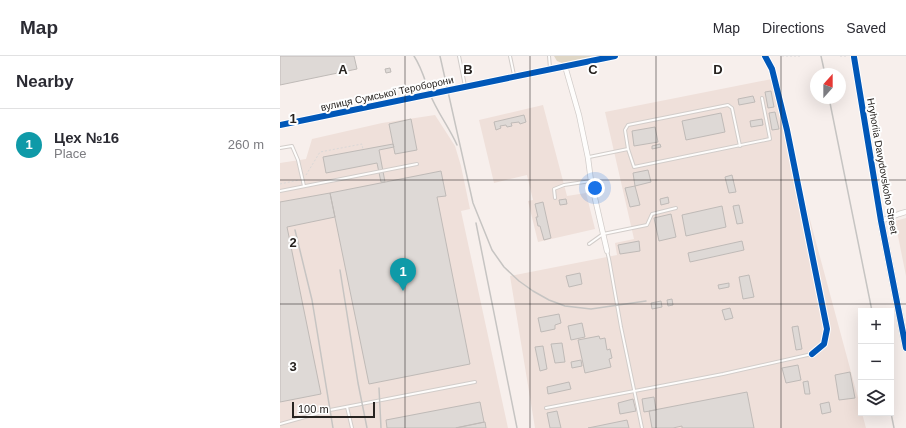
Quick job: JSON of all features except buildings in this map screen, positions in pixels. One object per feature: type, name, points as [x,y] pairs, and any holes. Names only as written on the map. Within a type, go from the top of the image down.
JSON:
[{"type":"street","name":"вулиця Сумської Тероборони","points":[[280,125],[615,56]]},
{"type":"street","points":[[764,56],[772,69],[787,130],[827,329],[824,344],[812,354]]},
{"type":"street","name":"Hryhoriia Davydovskoho Street","points":[[854,57],[881,221],[906,348]]},
{"type":"street","points":[[565,66],[588,158],[591,181],[607,251]]},
{"type":"street","points":[[881,221],[906,212]]},
{"type":"lane","points":[[459,56],[465,87]]},
{"type":"lane","points":[[510,56],[514,77]]},
{"type":"lane","points":[[549,56],[551,69]]},
{"type":"lane","points":[[740,146],[732,108],[728,105],[628,125],[625,130],[628,149],[634,166],[740,146],[770,139],[762,98]]},
{"type":"lane","points":[[280,148],[292,146],[298,160],[304,186]]},
{"type":"lane","points":[[588,158],[628,149]]},
{"type":"lane","points":[[280,191],[417,164]]},
{"type":"lane","points":[[555,198],[554,189],[564,185],[591,181]]},
{"type":"lane","points":[[590,244],[603,234],[647,225],[652,214],[676,208]]},
{"type":"lane","points":[[607,251],[642,428]]},
{"type":"lane","points":[[546,408],[723,374],[812,354]]},
{"type":"lane","points":[[280,424],[347,406],[475,382]]},
{"type":"lane","points":[[347,406],[352,428]]},
{"type":"path","points":[[782,56],[801,56]]},
{"type":"path","points":[[840,56],[846,56]]},
{"type":"path","points":[[280,184],[303,180],[320,152],[362,144],[363,150]]},
{"type":"shaded area","points":[[554,56],[593,56],[562,63],[557,61]]},
{"type":"shaded area","points":[[772,79],[858,398],[858,416],[863,416],[866,428],[535,428],[510,276],[617,255],[615,243],[634,239],[605,112]]},
{"type":"shaded area","points":[[543,105],[567,196],[586,193],[595,229],[538,242],[528,201],[533,200],[527,175],[494,183],[479,120]]},
{"type":"shaded area","points":[[435,115],[455,146],[461,166],[470,209],[461,211],[508,428],[280,428],[280,163],[306,159],[312,139],[382,123]]},
{"type":"shaded area","points":[[906,218],[906,276],[895,221]]},
{"type":"railway","points":[[414,56],[433,101],[457,145]]},
{"type":"railway","points":[[440,56],[473,203],[492,250],[504,267],[519,281],[533,291],[549,300],[565,306],[591,309],[646,301]]},
{"type":"railway","points":[[821,56],[824,68]]},
{"type":"railway","points":[[830,104],[871,308]]},
{"type":"railway","points":[[476,223],[517,428]]},
{"type":"railway","points":[[295,230],[312,300],[333,428]]},
{"type":"railway","points":[[340,270],[358,383],[367,428]]},
{"type":"railway","points":[[379,388],[381,428]]},
{"type":"railway","points":[[892,416],[894,428]]},
{"type":"cycle path","points":[[280,125],[615,56]]},
{"type":"cycle path","points":[[765,56],[772,69],[787,130],[827,329],[824,344],[812,354]]},
{"type":"cycle path","points":[[854,57],[881,221],[906,348]]},
{"type":"place","name":"Цех №16","points":[[403,291]]}]
